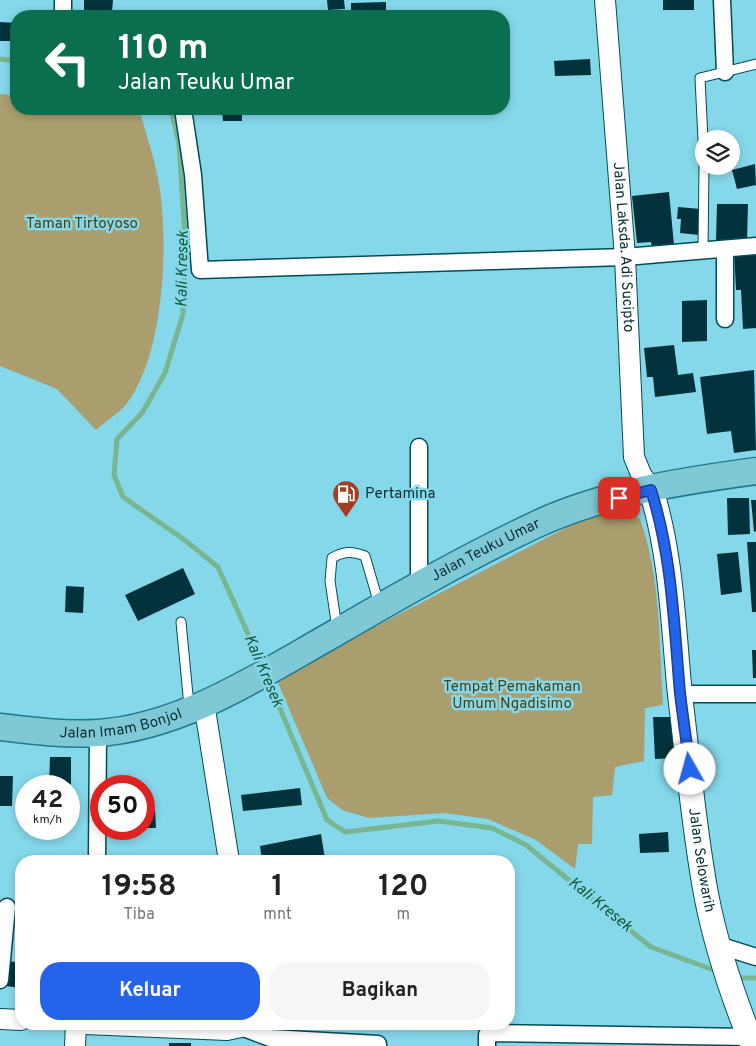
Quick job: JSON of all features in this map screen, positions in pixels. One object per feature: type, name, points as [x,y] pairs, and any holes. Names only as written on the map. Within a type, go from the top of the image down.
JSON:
[{"type":"main road","name":"Jalan Teuku Umar","points":[[237,688],[380,607],[536,525],[588,505],[680,482],[756,470]]},
{"type":"main road","name":"Jalan Selowarih","points":[[651,490],[657,509],[673,601],[680,694],[706,895],[730,989],[751,1041]]},
{"type":"main road","name":"Jalan Imam Bonjol","points":[[0,727],[98,733],[163,719],[237,688]]},
{"type":"street","name":"Jalan Laksda. Adi Sucipto","points":[[606,0],[625,258],[634,457],[641,474],[651,490]]},
{"type":"street","points":[[722,0],[725,72]]},
{"type":"street","points":[[183,115],[193,175],[200,270],[625,258],[756,246]]},
{"type":"street","points":[[725,248],[725,319]]},
{"type":"street","points":[[419,448],[419,586]]},
{"type":"street","points":[[680,694],[756,694]]},
{"type":"street","points":[[197,706],[228,855]]},
{"type":"street","points":[[97,855],[98,733]]},
{"type":"street","points":[[0,980],[7,907]]},
{"type":"street","points":[[720,950],[756,957]]},
{"type":"street","points":[[0,1019],[15,1020]]},
{"type":"street","points":[[75,1046],[76,1030]]},
{"type":"street","points":[[253,1030],[270,1038],[378,1044]]},
{"type":"street","points":[[487,1046],[487,1035],[491,1033],[751,1041]]},
{"type":"lane","points":[[703,130],[700,78],[756,64]]},
{"type":"lane","points":[[703,250],[704,175]]},
{"type":"lane","points":[[338,631],[330,569],[332,558],[338,554],[353,551],[365,556],[380,607]]},
{"type":"lane","points":[[181,622],[197,706]]},
{"type":"green space","name":"Taman Tirtoyoso","points":[[0,94],[10,95],[10,115],[141,115],[155,166],[161,199],[163,227],[162,290],[151,351],[142,377],[130,399],[96,430],[57,389],[0,366]]},
{"type":"green space","name":"Tempat Pemakaman Umum Ngadisimo","points":[[614,511],[629,512],[640,519],[647,541],[658,611],[663,705],[645,708],[644,761],[615,767],[612,795],[593,797],[592,844],[578,844],[575,869],[536,840],[488,819],[445,813],[369,818],[342,810],[327,798],[276,678],[581,520]]},
{"type":"building","points":[[84,0],[113,0],[112,10],[84,10]]},
{"type":"building","points":[[327,0],[344,0],[345,9],[328,10]]},
{"type":"building","points":[[663,0],[694,0],[694,10],[663,10]]},
{"type":"building","points":[[386,2],[386,10],[351,10],[351,3]]},
{"type":"building","points":[[0,22],[10,23],[10,41],[0,41]]},
{"type":"building","points":[[590,59],[591,75],[555,76],[554,61]]},
{"type":"building","points":[[222,115],[242,115],[242,121],[223,121]]},
{"type":"building","points":[[755,164],[756,185],[737,189],[733,175],[740,175],[740,168]]},
{"type":"building","points":[[669,192],[674,245],[652,248],[651,242],[637,243],[632,196]]},
{"type":"building","points":[[717,204],[748,204],[747,241],[716,241]]},
{"type":"building","points":[[678,207],[701,209],[699,235],[680,233],[681,219],[677,219]]},
{"type":"building","points":[[756,250],[756,328],[743,329],[741,290],[736,290],[734,251]]},
{"type":"building","points":[[707,300],[707,341],[682,342],[682,301]]},
{"type":"building","points":[[674,345],[678,375],[693,373],[696,392],[655,397],[653,377],[647,377],[644,348]]},
{"type":"building","points":[[754,370],[756,450],[734,453],[731,431],[707,434],[700,377]]},
{"type":"building","points":[[727,498],[749,498],[750,534],[728,535]]},
{"type":"building","points":[[751,500],[756,500],[756,531],[754,532]]},
{"type":"building","points":[[747,542],[756,542],[756,612],[752,612]]},
{"type":"building","points":[[738,552],[742,592],[721,595],[717,554]]},
{"type":"building","points":[[183,568],[195,594],[138,621],[125,595]]},
{"type":"building","points":[[66,586],[84,587],[83,613],[65,612]]},
{"type":"building","points":[[752,650],[756,650],[756,678],[753,678]]},
{"type":"building","points":[[653,717],[674,717],[675,758],[655,759]]},
{"type":"building","points":[[50,757],[71,757],[71,775],[49,775]]},
{"type":"building","points":[[0,776],[13,776],[12,806],[0,806]]},
{"type":"building","points":[[300,788],[302,805],[243,811],[241,795]]},
{"type":"building","points":[[668,832],[669,852],[640,853],[639,834]]},
{"type":"building","points":[[321,834],[324,855],[261,855],[260,846]]},
{"type":"building","points":[[9,961],[15,962],[15,987],[6,986]]},
{"type":"building","points":[[169,1043],[191,1043],[191,1046],[169,1046]]},
{"type":"waterway","name":"Kali Kresek","points":[[0,59],[10,60]]},
{"type":"waterway","name":"Kali Kresek","points":[[172,115],[179,144],[185,236],[183,314],[165,373],[142,413],[117,439],[114,475],[123,497],[186,541],[218,567],[262,665]]},
{"type":"waterway","name":"Kali Kresek","points":[[268,680],[327,820],[345,832],[438,821],[492,828],[526,845],[651,947],[719,972]]},
{"type":"waterway","name":"Kali Kresek","points":[[734,978],[756,978]]},
{"type":"place","name":"Pertamina","points":[[346,518]]},
{"type":"route","points":[[619,498],[651,490],[657,509],[673,601],[680,694],[690,769]]}]
